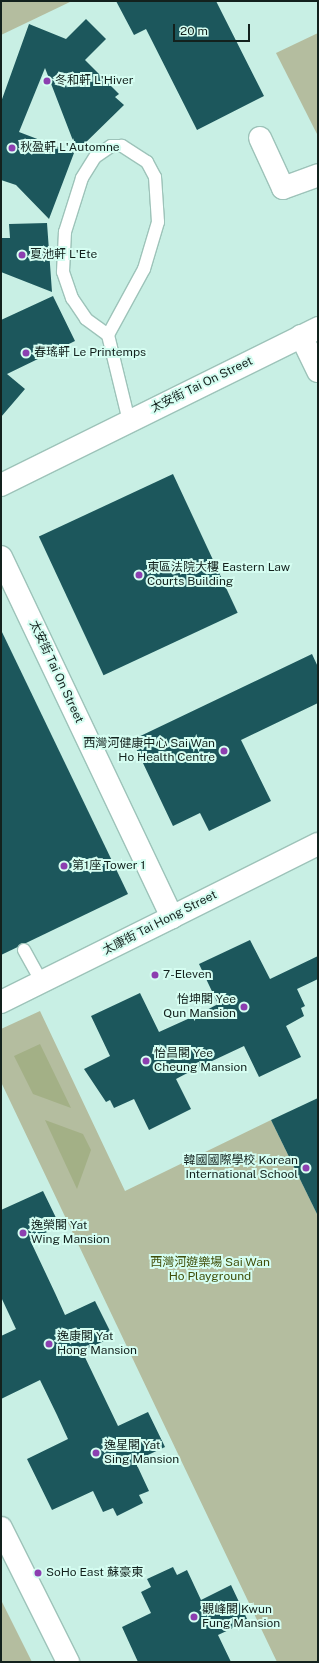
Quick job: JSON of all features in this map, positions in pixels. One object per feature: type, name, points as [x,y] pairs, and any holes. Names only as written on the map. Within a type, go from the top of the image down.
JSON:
[{"type":"street","points":[[260,138],[282,188],[318,175]]},
{"type":"street","points":[[310,332],[318,371]]},
{"type":"street","name":"太安街 Tai On Street","points":[[1,485],[310,332]]},
{"type":"street","name":"太安街 Tai On Street","points":[[1,557],[172,917]]},
{"type":"street","name":"太康街 Tai Hong Street","points":[[1,1002],[318,844]]},
{"type":"street","points":[[1,1528],[68,1662]]},
{"type":"lane","points":[[108,335],[144,269],[158,222],[155,177],[147,162],[122,146],[103,150],[88,167],[65,232],[66,285],[86,319],[108,335],[129,421]]},
{"type":"lane","points":[[24,950],[42,982]]},
{"type":"green space","points":[[1,1],[72,1],[1,35]]},
{"type":"green space","points":[[318,33],[318,136],[276,53]]},
{"type":"green space","name":"西灣河遊樂場 Sai Wan Ho Playground","points":[[40,1011],[125,1191],[271,1120],[318,1216],[318,1662],[277,1662],[1,1082],[1,1029]]},
{"type":"green space","points":[[40,1044],[71,1108],[33,1094],[14,1056]]},
{"type":"green space","points":[[45,1120],[83,1134],[91,1150],[77,1189]]},
{"type":"green space","points":[[1,1600],[32,1662],[1,1662]]},
{"type":"building","points":[[116,1],[216,1],[264,96],[197,130],[146,29],[134,35]]},
{"type":"building","points":[[86,19],[106,39],[85,60],[119,94],[115,97],[124,105],[77,151],[45,68],[19,132],[74,153],[49,219],[16,185],[1,180],[1,102],[29,24],[66,39]]},
{"type":"building","name":"夏池軒 L'Ete","points":[[47,223],[52,292],[1,272],[1,238],[10,238],[9,224]]},
{"type":"building","name":"春瑤軒 Le Printemps","points":[[53,296],[75,341],[7,374],[25,389],[1,417],[1,320]]},
{"type":"building","name":"東區法院大樓 Eastern Law Courts Building","points":[[173,474],[238,613],[104,675],[39,537]]},
{"type":"building","points":[[1,630],[128,894],[1,955]]},
{"type":"building","name":"西灣河健康中心 Sai Wan Ho Health Centre","points":[[312,654],[318,667],[318,703],[241,740],[271,801],[209,831],[200,813],[173,826],[132,740]]},
{"type":"building","points":[[250,940],[270,979],[318,956],[318,979],[297,989],[305,1006],[301,1008],[304,1016],[286,1026],[301,1057],[259,1077],[244,1046],[195,1069],[176,1079],[191,1109],[149,1130],[134,1099],[114,1108],[110,1100],[106,1102],[84,1069],[110,1056],[91,1016],[140,993],[159,1032],[201,1013],[218,1004],[199,964]]},
{"type":"building","name":"韓國國際學校 Korean International School","points":[[318,1098],[318,1216],[271,1120]]},
{"type":"building","points":[[43,1191],[60,1226],[30,1240],[65,1315],[95,1301],[113,1337],[82,1351],[118,1426],[148,1412],[165,1447],[135,1461],[149,1491],[139,1495],[143,1503],[117,1516],[113,1508],[103,1512],[93,1491],[52,1510],[27,1459],[68,1439],[57,1415],[40,1380],[1,1399],[1,1336],[16,1329],[1,1297],[1,1210]]},
{"type":"building","name":"觀峰閣 Kwun Fung Mansion","points":[[173,1567],[177,1575],[187,1570],[201,1600],[231,1585],[248,1621],[218,1635],[231,1662],[138,1662],[122,1627],[151,1613],[141,1592],[151,1587],[147,1579]]},
{"type":"place","name":"冬和軒 L'Hiver","points":[[47,81]]},
{"type":"place","name":"秋盈軒 L'Automne","points":[[12,148]]},
{"type":"place","name":"夏池軒 L'Ete","points":[[22,255]]},
{"type":"place","name":"春瑤軒 Le Printemps","points":[[26,353]]},
{"type":"place","name":"東區法院大樓 Eastern Law Courts Building","points":[[139,575]]},
{"type":"place","name":"西灣河健康中心 Sai Wan Ho Health Centre","points":[[224,751]]},
{"type":"place","name":"第1座 Tower 1","points":[[64,866]]},
{"type":"place","name":"7-Eleven","points":[[155,975]]},
{"type":"place","name":"怡坤閣 Yee Qun Mansion","points":[[244,1007]]},
{"type":"place","name":"怡昌閣 Yee Cheung Mansion","points":[[146,1061]]},
{"type":"place","name":"韓國國際學校 Korean International School","points":[[306,1168]]},
{"type":"place","name":"逸榮閣 Yat Wing Mansion","points":[[23,1233]]},
{"type":"place","name":"逸康閣 Yat Hong Mansion","points":[[49,1344]]},
{"type":"place","name":"逸星閣 Yat Sing Mansion","points":[[96,1453]]},
{"type":"place","name":"SoHo East 蘇豪東","points":[[38,1573]]},
{"type":"place","name":"觀峰閣 Kwun Fung Mansion","points":[[194,1617]]}]
